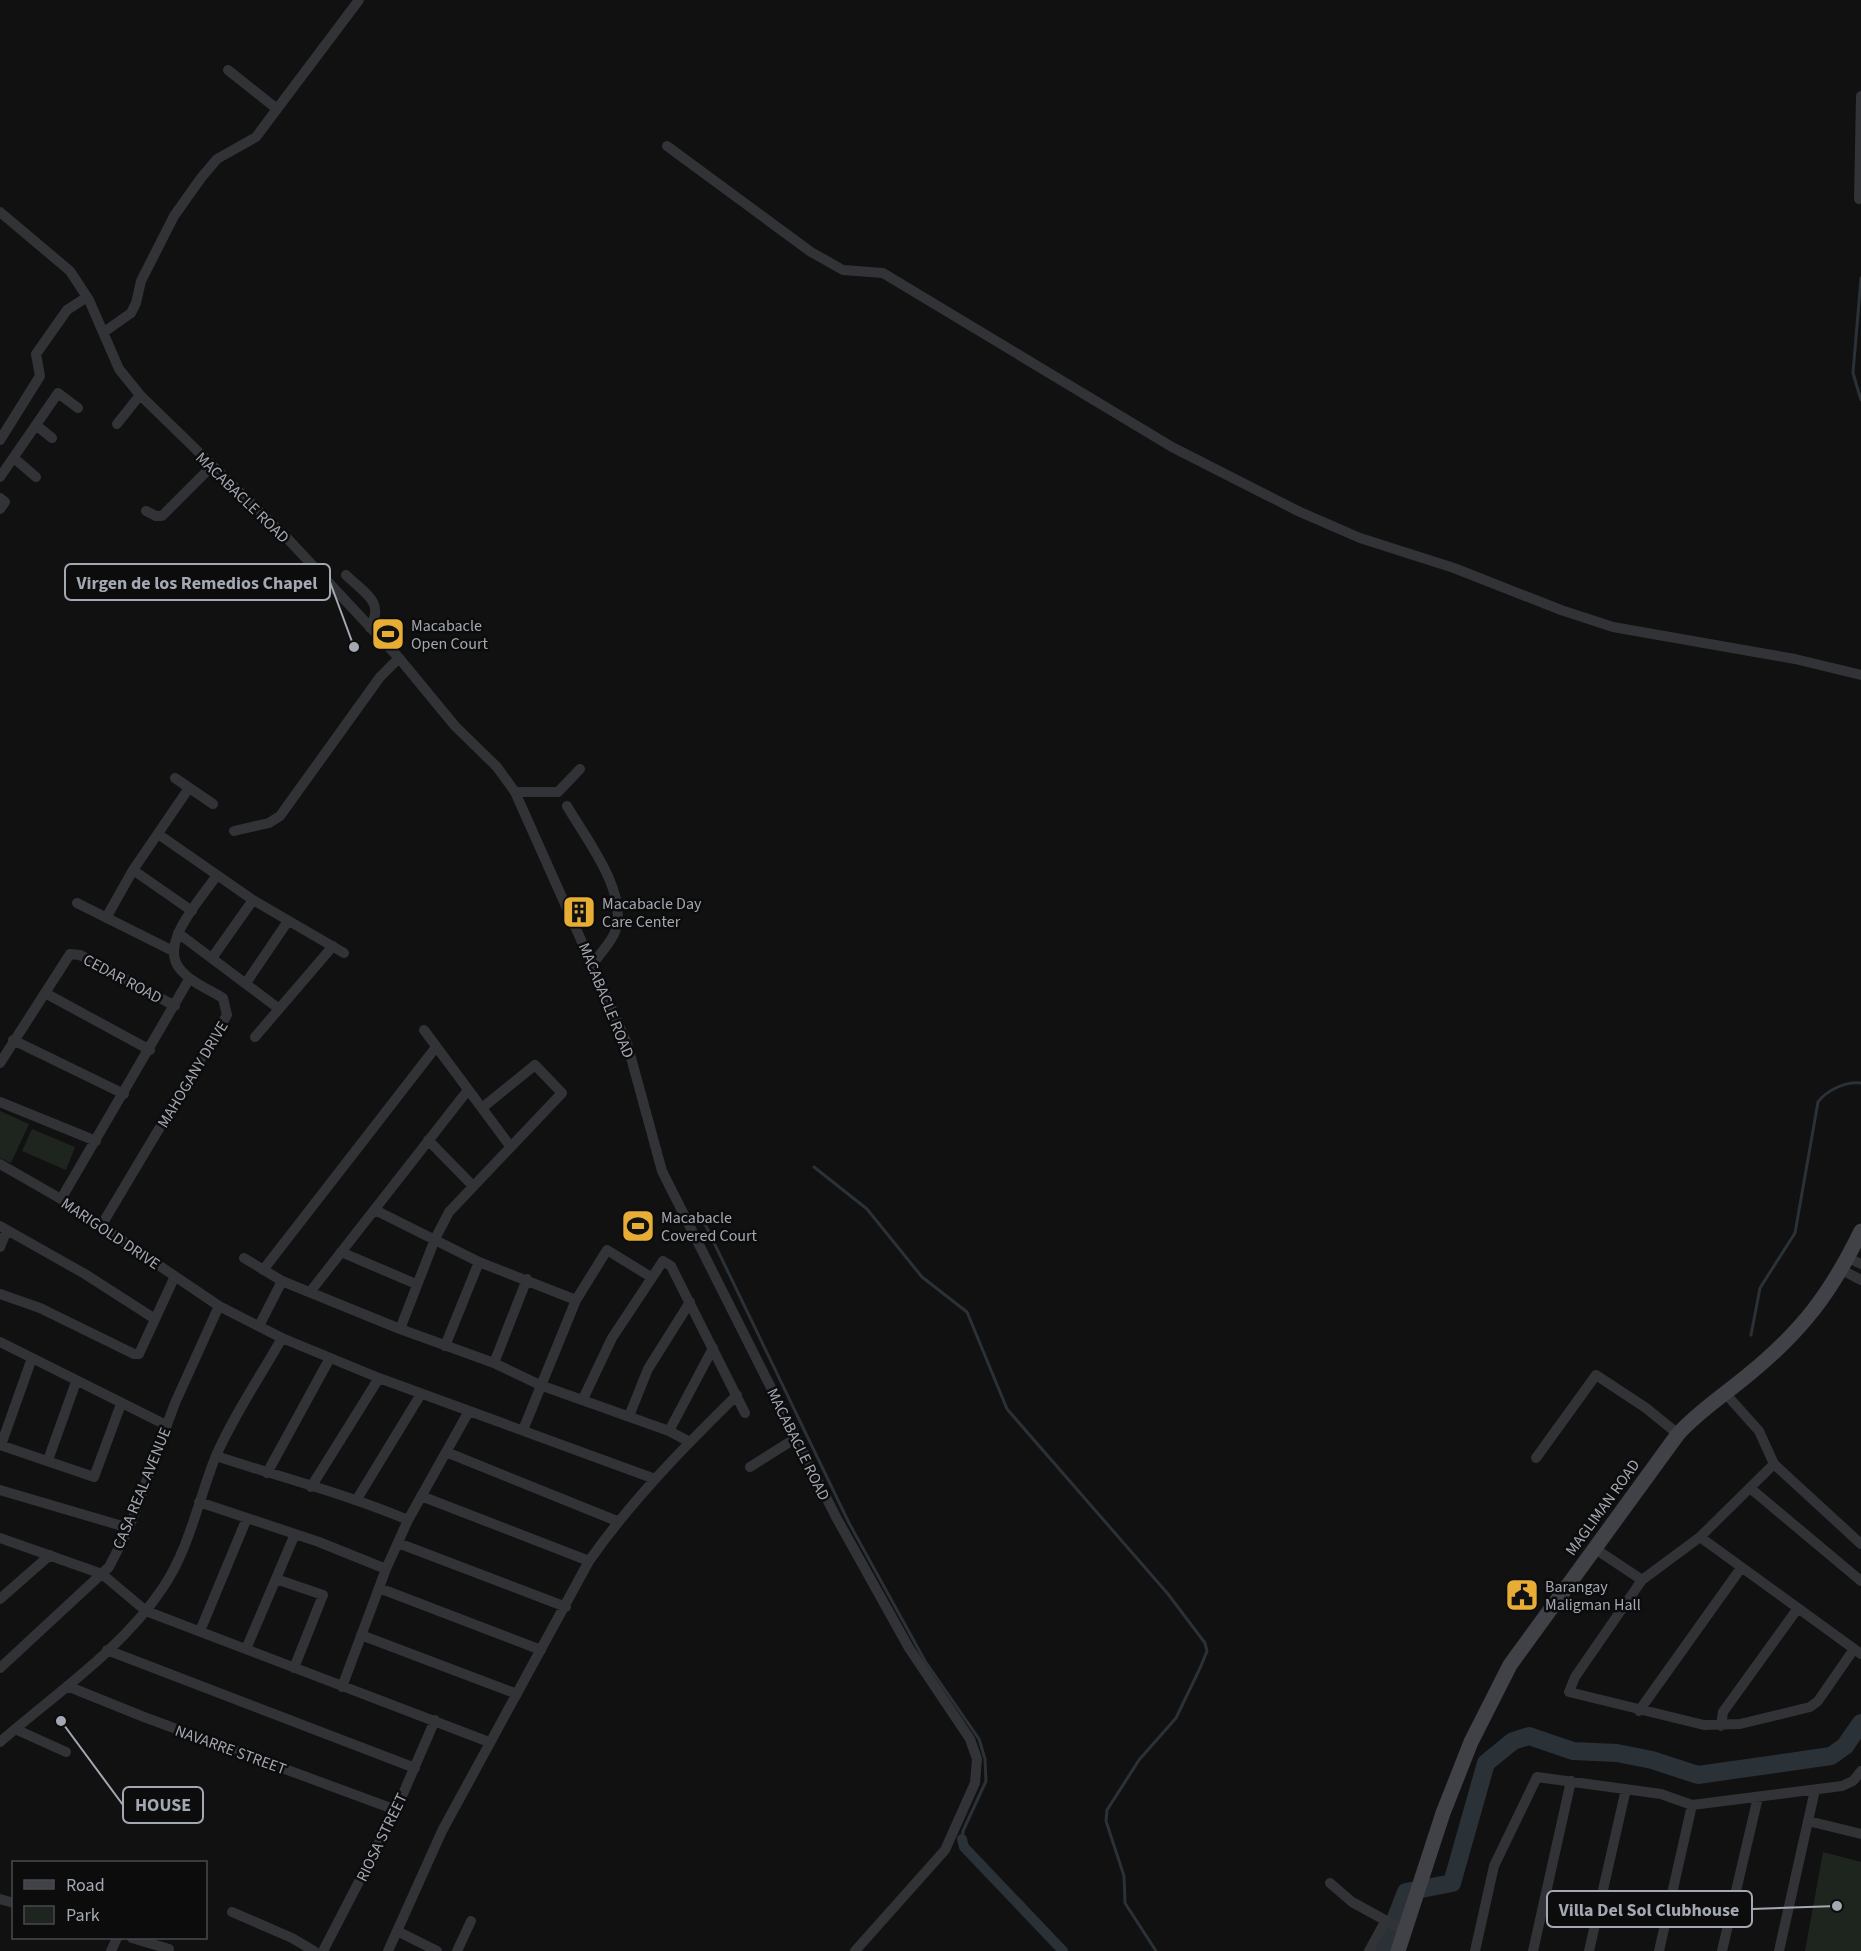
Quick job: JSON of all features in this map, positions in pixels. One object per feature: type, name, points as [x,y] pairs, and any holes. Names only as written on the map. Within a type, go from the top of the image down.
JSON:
[{"type":"street","points":[[104,332],[131,313],[141,281],[174,216],[201,178],[217,159],[256,137],[359,0]]},
{"type":"street","points":[[228,70],[277,109]]},
{"type":"street","points":[[1859,199],[1861,96]]},
{"type":"street","points":[[667,146],[811,252],[843,270],[883,273],[1172,447],[1300,512],[1360,538],[1454,568],[1561,610],[1613,627],[1795,658],[1861,675]]},
{"type":"street","name":"MACABACLE ROAD","points":[[0,212],[70,271],[87,297],[119,369],[140,395],[287,538],[399,658],[454,726],[497,767],[515,792],[627,1042],[662,1171],[796,1438],[870,1578],[909,1648],[970,1739],[977,1759],[975,1784],[945,1850],[855,1951]]},
{"type":"street","points":[[0,440],[40,376],[36,354],[67,310],[87,297]]},
{"type":"street","points":[[0,477],[58,393],[78,408]]},
{"type":"street","points":[[117,424],[140,395]]},
{"type":"street","points":[[36,425],[52,438]]},
{"type":"street","points":[[14,458],[36,477]]},
{"type":"street","points":[[146,511],[162,516],[212,466]]},
{"type":"street","points":[[0,498],[5,501],[0,509]]},
{"type":"street","points":[[346,575],[375,605],[377,616],[370,628]]},
{"type":"street","points":[[234,831],[269,823],[280,816],[380,677],[399,658]]},
{"type":"street","points":[[515,792],[558,792],[580,769]]},
{"type":"street","points":[[175,778],[213,804]]},
{"type":"street","points":[[106,918],[133,870],[189,788]]},
{"type":"street","points":[[567,806],[616,891],[619,915],[616,931],[593,964]]},
{"type":"street","points":[[158,834],[253,900],[344,953]]},
{"type":"street","points":[[133,870],[192,911]]},
{"type":"street","points":[[77,903],[173,951],[178,933],[217,875]]},
{"type":"street","points":[[212,958],[253,900]]},
{"type":"street","points":[[246,983],[288,921]]},
{"type":"street","points":[[178,933],[278,1008]]},
{"type":"street","points":[[255,1037],[333,946]]},
{"type":"street","name":"MAHOGANY DRIVE","points":[[101,1226],[227,1015],[223,998],[181,971],[173,951]]},
{"type":"street","name":"CEDAR ROAD","points":[[45,993],[70,954],[80,955],[174,1006]]},
{"type":"street","points":[[61,1199],[150,1050],[188,981]]},
{"type":"street","points":[[0,1063],[45,993],[150,1050]]},
{"type":"street","points":[[424,1030],[510,1146]]},
{"type":"street","points":[[13,1040],[124,1094]]},
{"type":"street","points":[[263,1270],[436,1047]]},
{"type":"street","points":[[400,1329],[416,1284],[449,1212],[562,1094],[558,1086],[536,1065],[482,1108]]},
{"type":"street","points":[[310,1292],[468,1090]]},
{"type":"street","points":[[0,1102],[96,1141]]},
{"type":"street","points":[[428,1140],[473,1186]]},
{"type":"street","name":"MARIGOLD DRIVE","points":[[0,1164],[61,1199],[219,1306],[282,1338],[421,1394],[655,1479]]},
{"type":"street","points":[[375,1210],[479,1262],[576,1300]]},
{"type":"street","points":[[0,1247],[4,1228],[85,1274],[155,1319]]},
{"type":"street","name":"MAGLIMAN ROAD","points":[[1398,1951],[1394,1926],[1418,1891],[1443,1813],[1487,1708],[1510,1665],[1678,1434],[1701,1411],[1793,1333],[1826,1296],[1850,1264],[1861,1231]]},
{"type":"street","points":[[523,1430],[576,1300],[607,1250],[651,1277]]},
{"type":"street","points":[[341,1252],[416,1284]]},
{"type":"street","points":[[244,1258],[282,1281],[400,1329],[494,1363],[540,1385],[669,1431],[690,1442]]},
{"type":"street","points":[[583,1399],[612,1338],[663,1261],[668,1262],[690,1302],[745,1413]]},
{"type":"street","points":[[445,1346],[479,1262]]},
{"type":"street","points":[[1850,1264],[1861,1280]]},
{"type":"street","points":[[0,1294],[40,1308],[134,1354],[139,1354],[175,1276]]},
{"type":"street","points":[[494,1363],[527,1279]]},
{"type":"street","points":[[259,1326],[282,1281]]},
{"type":"street","points":[[629,1416],[648,1369],[690,1302]]},
{"type":"street","name":"CASA REAL AVENUE","points":[[0,1668],[109,1567],[129,1528],[166,1425],[219,1306]]},
{"type":"street","points":[[0,1742],[107,1650],[146,1611],[164,1587],[179,1557],[216,1456],[282,1338]]},
{"type":"street","points":[[0,1342],[166,1425]]},
{"type":"street","points":[[669,1431],[713,1348]]},
{"type":"street","points":[[32,1358],[0,1445],[94,1477],[121,1404]]},
{"type":"street","points":[[267,1473],[330,1358]]},
{"type":"street","points":[[1536,1458],[1596,1375],[1646,1408],[1678,1434]]},
{"type":"street","points":[[311,1487],[379,1378]]},
{"type":"street","points":[[48,1460],[76,1382]]},
{"type":"street","points":[[1725,1393],[1759,1431],[1774,1464],[1861,1544]]},
{"type":"street","points":[[357,1499],[421,1394]]},
{"type":"street","points":[[388,1951],[442,1831],[589,1561],[617,1521],[737,1395]]},
{"type":"street","points":[[342,1687],[386,1569],[408,1520],[469,1411]]},
{"type":"street","points":[[750,1467],[796,1438]]},
{"type":"street","points":[[446,1452],[617,1521]]},
{"type":"street","points":[[216,1456],[311,1487],[357,1499],[408,1520]]},
{"type":"street","points":[[1700,1537],[1857,1652],[1818,1701],[1810,1707],[1740,1724],[1721,1726],[1704,1725],[1573,1695],[1569,1689],[1642,1580],[1700,1537],[1774,1464]]},
{"type":"street","points":[[1750,1488],[1861,1581]]},
{"type":"street","points":[[0,1490],[129,1528]]},
{"type":"street","points":[[421,1496],[589,1561]]},
{"type":"street","points":[[199,1502],[295,1534],[386,1569]]},
{"type":"street","points":[[200,1631],[248,1518]]},
{"type":"street","points":[[246,1649],[295,1534]]},
{"type":"street","points":[[0,1538],[102,1574],[146,1611],[489,1742]]},
{"type":"street","points":[[398,1543],[566,1607]]},
{"type":"street","points":[[1594,1548],[1642,1580]]},
{"type":"street","points":[[3,1594],[50,1555]]},
{"type":"street","points":[[1640,1711],[1741,1568]]},
{"type":"street","points":[[276,1579],[323,1596],[294,1668]]},
{"type":"street","points":[[379,1588],[542,1650]]},
{"type":"street","points":[[1721,1726],[1723,1712],[1798,1608]]},
{"type":"street","points":[[361,1635],[517,1694]]},
{"type":"street","points":[[107,1650],[415,1768]]},
{"type":"street","name":"NAVARRE STREET","points":[[67,1686],[144,1717],[396,1810]]},
{"type":"street","name":"RIOSA STREET","points":[[323,1951],[396,1810],[435,1720]]},
{"type":"street","points":[[15,1729],[66,1752]]},
{"type":"street","points":[[1475,1951],[1494,1866],[1537,1777],[1661,1794],[1692,1805],[1815,1790],[1847,1784],[1860,1774]]},
{"type":"street","points":[[1533,1951],[1571,1781]]},
{"type":"street","points":[[1589,1951],[1626,1789]]},
{"type":"street","points":[[1779,1951],[1815,1790]]},
{"type":"street","points":[[1722,1951],[1758,1797]]},
{"type":"street","points":[[1659,1951],[1692,1805]]},
{"type":"street","points":[[1808,1821],[1861,1834]]},
{"type":"street","points":[[1330,1883],[1352,1902],[1394,1926],[1369,1951]]},
{"type":"street","points":[[232,1912],[292,1938],[314,1951]]},
{"type":"street","points":[[457,1951],[471,1921]]},
{"type":"street","points":[[397,1931],[437,1951]]},
{"type":"street","points":[[136,1939],[169,1949],[168,1951]]},
{"type":"green space","points":[[0,1111],[29,1124],[11,1163],[0,1158]]},
{"type":"green space","points":[[32,1129],[75,1147],[66,1170],[22,1151]]},
{"type":"green space","points":[[1823,1852],[1861,1862],[1861,1951],[1805,1951]]},
{"type":"waterway","points":[[1861,278],[1853,373],[1861,400]]},
{"type":"waterway","points":[[1751,1335],[1760,1288],[1795,1233],[1818,1102],[1837,1087],[1849,1083],[1861,1083]]},
{"type":"waterway","points":[[814,1167],[867,1209],[922,1277],[967,1312],[1007,1409],[1168,1594],[1205,1643],[1207,1651],[1176,1718],[1139,1760],[1107,1810],[1106,1821],[1124,1876],[1125,1903],[1156,1951]]},
{"type":"waterway","points":[[692,1223],[705,1224],[849,1523],[925,1661],[979,1739],[985,1759],[986,1781],[963,1831],[962,1839]]},
{"type":"waterway","points":[[1383,1951],[1406,1892],[1452,1883],[1486,1763],[1513,1741],[1529,1736],[1573,1751],[1617,1753],[1652,1760],[1698,1775],[1831,1756],[1845,1746],[1861,1723]]},
{"type":"waterway","points":[[962,1839],[964,1847],[1063,1951]]},
{"type":"waterway","points":[[1057,1941],[1063,1951]]},
{"type":"place","name":"Macabacle Open Court","points":[[388,634]]},
{"type":"place","name":"Virgen de los Remedios Chapel","points":[[354,647]]},
{"type":"place","name":"Macabacle Day Care Center","points":[[579,912]]},
{"type":"place","name":"Macabacle Covered Court","points":[[638,1226]]},
{"type":"place","name":"Barangay Maligman Hall","points":[[1522,1595]]},
{"type":"place","name":"HOUSE","points":[[61,1721]]},
{"type":"place","name":"Villa Del Sol Clubhouse","points":[[1837,1906]]}]
